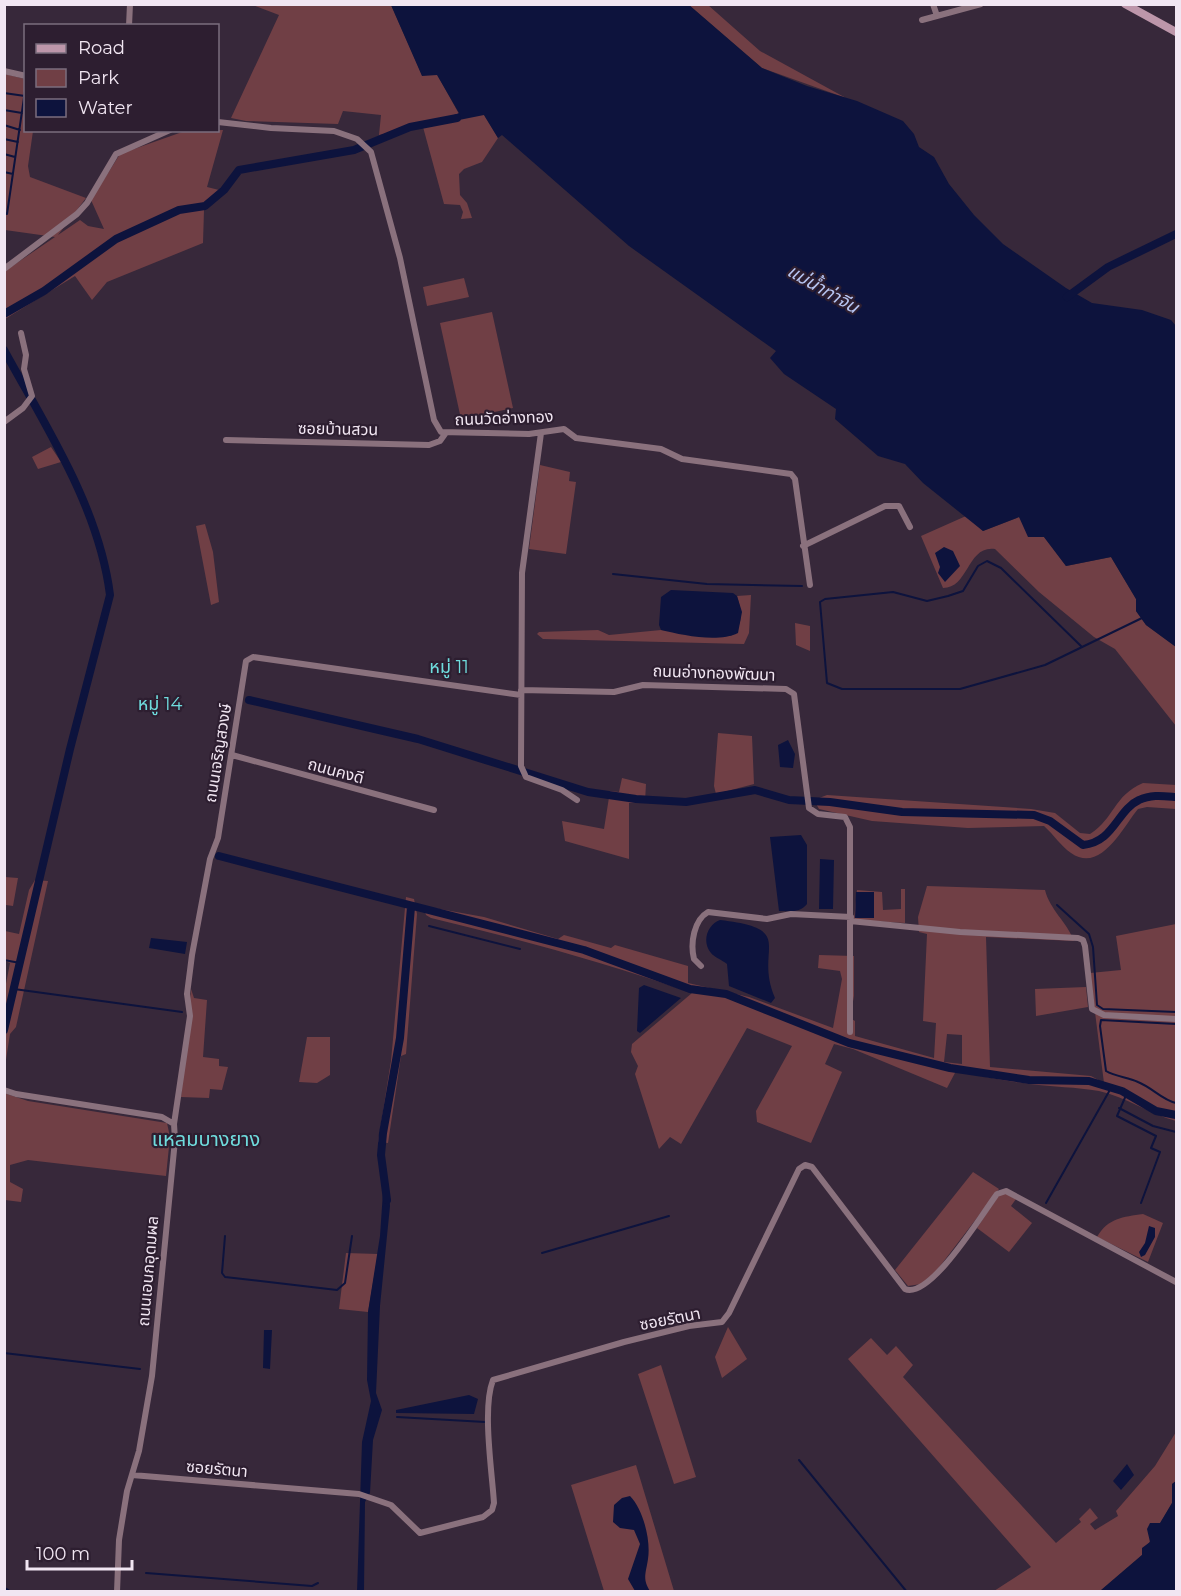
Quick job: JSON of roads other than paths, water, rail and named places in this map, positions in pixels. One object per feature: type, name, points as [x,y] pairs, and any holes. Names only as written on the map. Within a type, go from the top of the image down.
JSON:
[{"type":"main road","points":[[1125,4],[1176,32]]},
{"type":"street","points":[[129,24],[130,4]]},
{"type":"street","points":[[933,4],[937,16]]},
{"type":"street","points":[[922,20],[954,8],[981,4]]},
{"type":"street","points":[[4,71],[24,75]]},
{"type":"street","name":"ถนนวัดอ่างทอง","points":[[219,122],[334,131],[357,139],[371,152],[402,264],[436,428],[445,434],[541,433],[564,429],[576,438],[661,449],[682,459],[791,474],[795,479],[810,585]]},
{"type":"street","points":[[4,269],[77,214],[87,203],[116,154],[166,132]]},
{"type":"street","points":[[4,422],[29,403],[32,396],[24,369],[26,355],[21,333]]},
{"type":"street","points":[[541,433],[522,573],[522,770],[534,782],[562,790],[577,800]]},
{"type":"street","name":"ซอยบ้านสวน","points":[[226,440],[429,445],[440,441],[445,434]]},
{"type":"street","points":[[803,546],[885,506],[899,506],[910,527]]},
{"type":"street","name":"ถนนเจริญสวงษ์","points":[[174,1124],[190,1016],[187,994],[192,955],[210,859],[218,838],[244,665],[249,658],[521,693]]},
{"type":"street","name":"ถนนอ่างทองพัฒนา","points":[[521,693],[614,692],[643,685],[664,685],[786,689],[795,694],[809,808],[818,814],[839,816],[849,821],[850,1032]]},
{"type":"street","name":"ถนนคงดี","points":[[232,755],[434,810]]},
{"type":"street","points":[[701,966],[694,959],[693,939],[697,923],[708,912],[767,919],[791,914],[960,932],[1078,938],[1083,940],[1085,946],[1092,1009],[1104,1015],[1176,1019]]},
{"type":"street","points":[[4,1090],[16,1094],[162,1117],[174,1124]]},
{"type":"street","name":"ถนนเอนกอุดมผล","points":[[117,1592],[119,1540],[147,1414],[152,1376],[175,1140],[174,1124]]},
{"type":"street","name":"ซอยรัตนา","points":[[132,1475],[358,1494],[391,1504],[420,1533],[490,1514],[494,1503],[490,1389],[494,1380],[624,1342],[689,1326],[722,1322],[729,1313],[799,1169],[805,1165],[812,1167],[905,1289],[910,1291],[921,1288],[936,1276],[997,1194],[1006,1191],[1176,1282]]},
{"type":"water","name":"แม่น้ำท่าจีน","points":[[391,5],[689,5],[762,68],[807,86],[857,101],[903,121],[914,134],[919,147],[934,157],[949,184],[974,215],[1003,244],[1066,288],[1092,303],[1142,310],[1171,320],[1176,326],[1176,647],[1146,625],[1136,611],[1136,599],[1111,557],[1066,566],[1044,537],[1028,537],[1019,517],[983,531],[923,483],[905,464],[878,456],[835,419],[836,409],[784,374],[770,358],[776,351],[629,246],[502,135],[498,138],[484,115],[449,122],[447,118],[459,113],[437,75],[422,76]]},
{"type":"water","points":[[944,547],[953,551],[960,566],[945,582],[938,573],[940,567],[935,553]]},
{"type":"water","points":[[671,590],[733,593],[737,596],[742,612],[738,633],[710,638],[661,630],[659,625],[661,597]]},
{"type":"water","points":[[788,740],[795,754],[793,768],[780,767],[778,745]]},
{"type":"water","points":[[801,835],[807,845],[807,904],[798,910],[779,911],[770,837]]},
{"type":"water","points":[[820,859],[834,860],[833,909],[819,909]]},
{"type":"water","points":[[856,892],[874,892],[874,918],[855,918]]},
{"type":"water","points":[[720,920],[744,924],[759,929],[766,935],[769,944],[770,981],[775,998],[771,1003],[729,986],[727,964],[712,954],[706,943],[709,929]]},
{"type":"water","points":[[151,938],[187,942],[185,954],[149,948]]},
{"type":"water","points":[[644,985],[681,998],[640,1033],[637,1031],[639,988]]},
{"type":"water","points":[[383,1192],[389,1192],[390,1206],[380,1306],[376,1393],[382,1410],[373,1440],[370,1493],[365,1502],[364,1591],[357,1592],[362,1442],[371,1401],[367,1380],[368,1312],[380,1236]]},
{"type":"water","points":[[1149,1226],[1155,1228],[1155,1237],[1145,1255],[1141,1257],[1139,1252],[1145,1243]]},
{"type":"water","points":[[264,1330],[272,1330],[270,1369],[263,1368]]},
{"type":"water","points":[[469,1395],[478,1399],[474,1414],[396,1413],[396,1410]]},
{"type":"water","points":[[1127,1464],[1134,1475],[1121,1490],[1113,1481]]},
{"type":"water","points":[[1176,1481],[1176,1591],[1100,1591],[1142,1555],[1142,1548],[1150,1542],[1147,1529],[1150,1523],[1160,1523],[1172,1503],[1172,1484]]},
{"type":"water","points":[[630,1496],[639,1509],[647,1534],[649,1551],[645,1579],[650,1591],[635,1591],[628,1579],[640,1544],[634,1530],[620,1528],[613,1522],[614,1505],[622,1498]]},
{"type":"waterway","points":[[4,93],[24,96]]},
{"type":"waterway","points":[[4,213],[7,214],[24,98]]},
{"type":"waterway","points":[[4,110],[22,113]]},
{"type":"waterway","points":[[4,314],[44,291],[116,239],[179,210],[205,206],[224,190],[239,170],[354,150],[410,127],[457,118]]},
{"type":"waterway","points":[[4,125],[20,130]]},
{"type":"waterway","points":[[4,139],[18,142]]},
{"type":"waterway","points":[[4,154],[15,157]]},
{"type":"waterway","points":[[4,172],[13,174]]},
{"type":"waterway","points":[[1067,297],[1108,267],[1176,234]]},
{"type":"waterway","points":[[4,350],[69,468],[83,499],[95,530],[110,595],[70,749],[4,1030]]},
{"type":"waterway","points":[[1082,647],[1001,568],[987,561],[978,566],[963,591],[948,596],[927,601],[893,592],[825,599],[820,602],[827,683],[842,689],[960,689],[1045,665],[1142,618]]},
{"type":"waterway","points":[[613,574],[707,584],[802,586]]},
{"type":"waterway","points":[[249,700],[418,739],[588,792],[636,799],[686,802],[755,790],[789,800],[830,802],[902,812],[1034,815],[1050,821],[1083,845],[1102,838],[1125,811],[1139,800],[1153,796],[1176,797]]},
{"type":"waterway","points":[[219,856],[584,950],[690,989],[726,994],[849,1043],[950,1068],[1029,1080],[1089,1081],[1122,1091],[1156,1111],[1176,1115]]},
{"type":"waterway","points":[[1057,905],[1089,934],[1093,947],[1097,1005],[1103,1009],[1176,1012]]},
{"type":"waterway","points":[[387,1200],[381,1155],[400,1038],[411,907]]},
{"type":"waterway","points":[[429,926],[520,949]]},
{"type":"waterway","points":[[4,960],[20,963]]},
{"type":"waterway","points":[[14,989],[182,1012]]},
{"type":"waterway","points":[[1176,1024],[1101,1020],[1100,1026],[1106,1071],[1138,1082],[1176,1103]]},
{"type":"waterway","points":[[1046,1203],[1111,1088]]},
{"type":"waterway","points":[[1127,1093],[1117,1116],[1156,1136],[1151,1148],[1160,1152],[1141,1203]]},
{"type":"waterway","points":[[1119,1108],[1153,1126],[1176,1132]]},
{"type":"waterway","points":[[542,1253],[669,1216]]},
{"type":"waterway","points":[[225,1236],[222,1273],[225,1277],[337,1290],[345,1283],[352,1236]]},
{"type":"waterway","points":[[4,1353],[140,1369]]},
{"type":"waterway","points":[[397,1417],[485,1422]]},
{"type":"waterway","points":[[799,1460],[907,1592]]},
{"type":"waterway","points":[[146,1573],[312,1586],[318,1583]]},
{"type":"district","name":"หมู่ 11","points":[[449,667]]},
{"type":"district","name":"หมู่ 14","points":[[160,704]]},
{"type":"district","name":"แหลมบางยาง","points":[[206,1139]]}]
